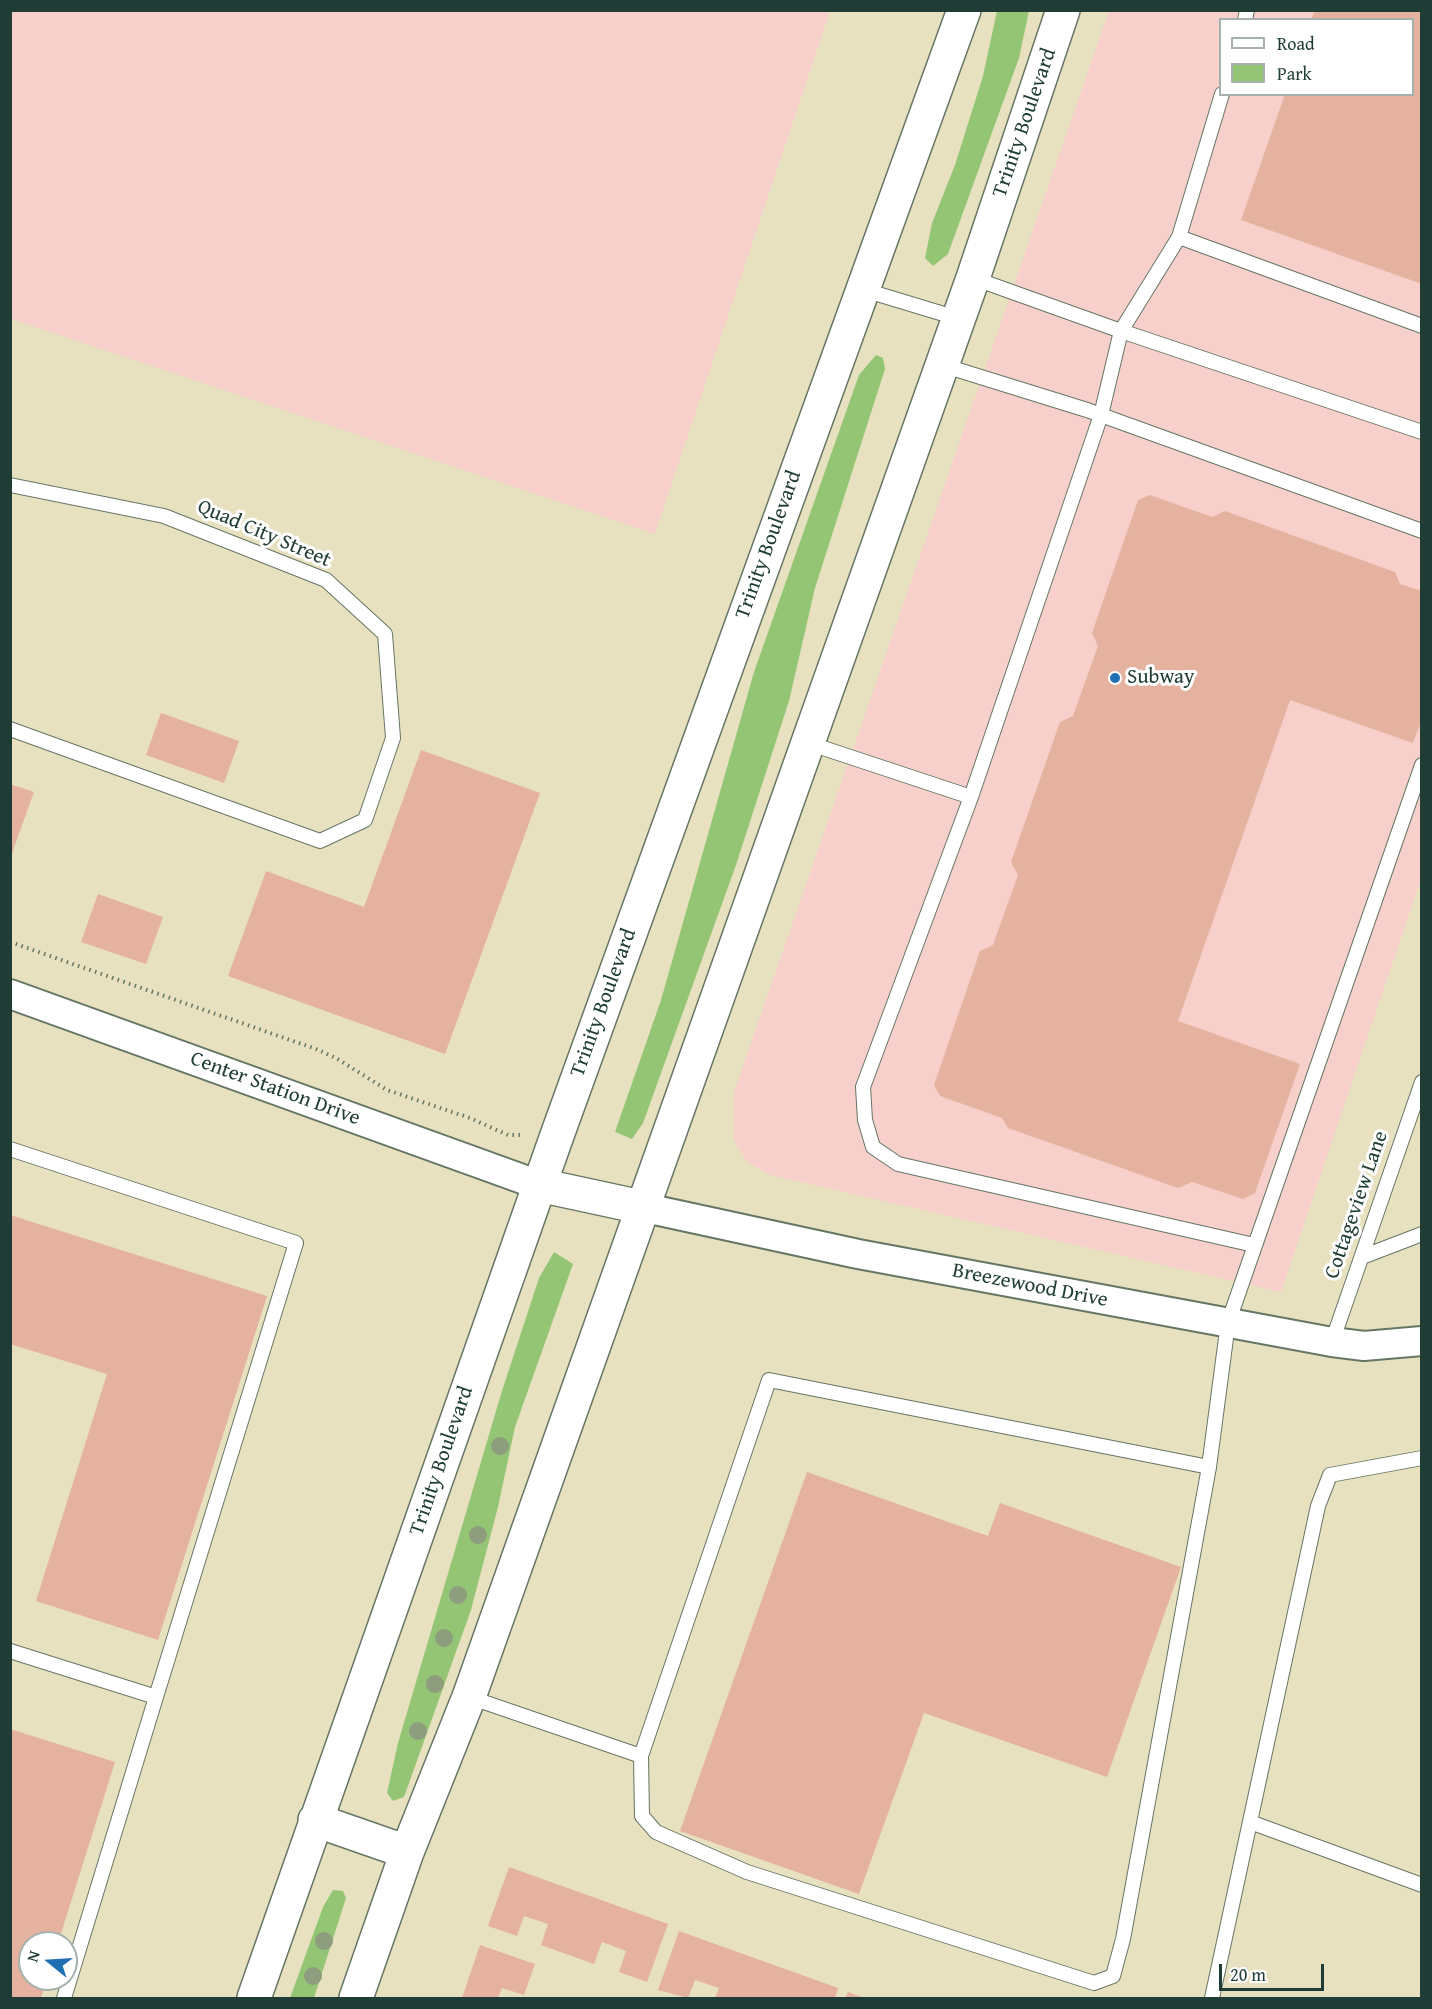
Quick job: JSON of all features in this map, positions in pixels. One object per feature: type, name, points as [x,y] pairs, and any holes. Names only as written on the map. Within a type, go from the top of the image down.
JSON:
[{"type":"main road","name":"Trinity Boulevard","points":[[254,1998],[539,1185],[964,10]]},
{"type":"main road","name":"Trinity Boulevard","points":[[356,1998],[407,1852],[469,1697],[940,364],[973,278],[1064,10]]},
{"type":"main road","points":[[539,1185],[641,1207]]},
{"type":"main road","points":[[315,1820],[407,1852]]},
{"type":"street","name":"Center Station Drive","points":[[10,994],[539,1185]]},
{"type":"street","name":"Breezewood Drive","points":[[641,1207],[858,1254],[1332,1342],[1364,1346],[1422,1341]]},
{"type":"lane","points":[[1221,96],[1179,237],[1121,331],[1101,415],[971,797],[863,1087],[864,1120],[873,1147],[898,1164],[1254,1245]]},
{"type":"lane","points":[[1179,237],[1422,326]]},
{"type":"lane","points":[[973,278],[1121,331],[1422,432]]},
{"type":"lane","points":[[861,290],[957,318]]},
{"type":"lane","points":[[940,364],[1101,415],[1422,531]]},
{"type":"lane","name":"Quad City Street","points":[[10,485],[164,516],[326,580],[385,634],[393,738],[365,820],[320,841],[10,729]]},
{"type":"lane","points":[[806,743],[971,797]]},
{"type":"lane","points":[[1209,1467],[770,1380],[641,1755],[642,1816],[656,1832],[747,1872],[1094,1983],[1113,1976],[1123,1939],[1209,1467],[1228,1323],[1422,765]]},
{"type":"lane","name":"Cottageview Lane","points":[[1332,1342],[1422,1082]]},
{"type":"lane","points":[[10,1149],[296,1243],[64,1998]]},
{"type":"lane","points":[[1362,1257],[1422,1234]]},
{"type":"lane","points":[[1212,1998],[1318,1506],[1330,1475],[1422,1458]]},
{"type":"lane","points":[[10,1651],[156,1697]]},
{"type":"lane","points":[[469,1697],[641,1755]]},
{"type":"lane","points":[[1250,1822],[1422,1885]]},
{"type":"path","points":[[10,942],[316,1049],[336,1058],[387,1090],[470,1118],[508,1135],[524,1136]]},
{"type":"shaded area","points":[[11,10],[830,11],[655,534],[11,319]]},
{"type":"shaded area","points":[[1109,11],[1421,11],[1421,879],[1281,1292],[770,1175],[747,1162],[734,1140],[734,1092]]},
{"type":"green space","points":[[997,11],[1029,11],[1019,58],[948,254],[933,266],[925,258],[932,223],[955,165],[983,76]]},
{"type":"green space","points":[[876,355],[883,358],[885,369],[815,588],[789,701],[736,865],[643,1123],[632,1139],[615,1132],[661,1000],[754,672],[859,375]]},
{"type":"green space","points":[[554,1252],[573,1264],[515,1427],[498,1507],[471,1610],[404,1797],[393,1801],[387,1793],[398,1743],[501,1394],[539,1278]]},
{"type":"green space","points":[[333,1890],[343,1891],[346,1898],[314,1998],[290,1998],[323,1907]]},
{"type":"building","points":[[1315,10],[1422,10],[1422,284],[1241,220],[1284,96],[1414,96],[1414,18],[1312,18]]},
{"type":"building","points":[[1150,495],[1212,517],[1225,511],[1395,572],[1400,584],[1422,591],[1422,719],[1413,743],[1290,700],[1178,1021],[1300,1064],[1255,1193],[1243,1199],[1192,1182],[1178,1188],[1008,1128],[1002,1118],[940,1096],[934,1085],[980,951],[993,945],[1018,875],[1011,862],[1060,722],[1073,716],[1098,646],[1092,633],[1138,500]]},
{"type":"building","points":[[161,713],[239,741],[224,783],[146,755]]},
{"type":"building","points":[[421,750],[540,793],[445,1054],[228,976],[266,871],[364,907]]},
{"type":"building","points":[[10,784],[34,792],[11,856],[10,856]]},
{"type":"building","points":[[98,894],[163,917],[146,964],[81,942]]},
{"type":"building","points":[[10,1215],[267,1296],[158,1640],[36,1601],[107,1374],[10,1344]]},
{"type":"building","points":[[807,1472],[988,1536],[1000,1503],[1181,1567],[1107,1777],[924,1713],[859,1894],[680,1831]]},
{"type":"building","points":[[10,1729],[115,1762],[62,1931],[18,1931],[18,1991],[43,1991],[41,1998],[10,1998]]},
{"type":"building","points":[[509,1867],[668,1924],[647,1982],[619,1972],[626,1951],[602,1942],[594,1964],[541,1945],[548,1924],[524,1916],[517,1936],[488,1926]]},
{"type":"building","points":[[679,1931],[838,1988],[835,1998],[715,1998],[719,1988],[695,1980],[688,1998],[658,1990]]},
{"type":"building","points":[[480,1945],[535,1964],[524,1995],[502,1988],[498,1998],[462,1998]]},
{"type":"building","points":[[848,1992],[865,1998],[845,1998]]},
{"type":"place","name":"Subway","points":[[1115,678]]}]
